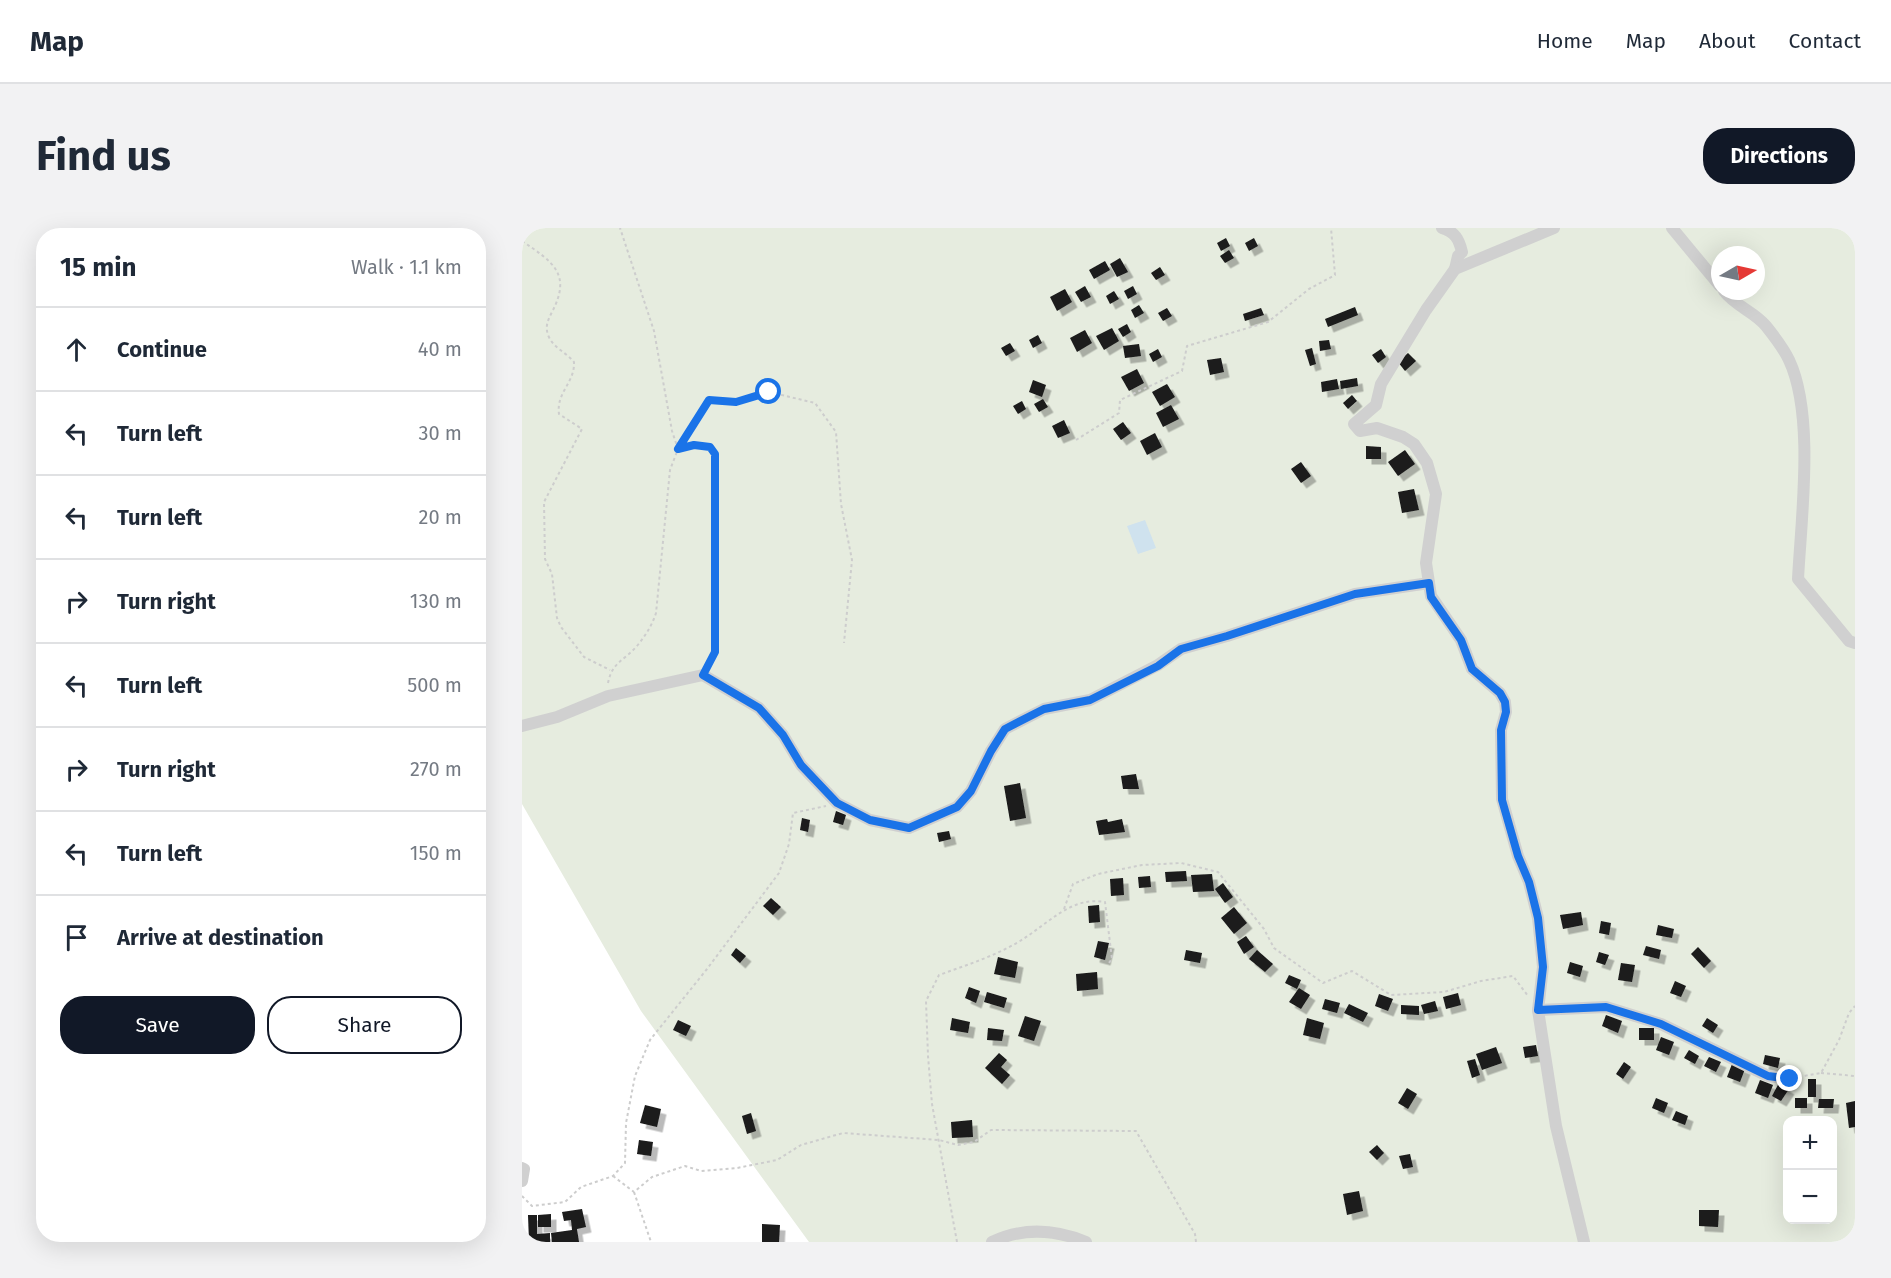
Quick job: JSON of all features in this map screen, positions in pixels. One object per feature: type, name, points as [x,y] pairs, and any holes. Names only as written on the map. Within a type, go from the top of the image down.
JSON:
[{"type":"street","points":[[1442,228],[1455,234],[1460,245],[1462,252],[1458,256],[1455,269],[1426,310],[1381,384],[1376,405],[1354,424],[1360,431],[1377,428],[1402,437],[1414,444],[1426,463],[1436,494],[1426,563],[1431,597],[1461,640],[1472,669],[1500,693],[1505,702],[1506,712],[1501,730],[1502,800],[1518,856],[1529,882],[1538,918],[1543,967],[1538,1010],[1556,1126],[1584,1242]]},
{"type":"street","points":[[1455,269],[1554,228]]},
{"type":"street","points":[[1672,228],[1711,275]]},
{"type":"street","points":[[1731,300],[1765,324],[1789,360],[1802,402],[1803,472],[1798,579],[1849,641],[1855,643]]},
{"type":"street","points":[[522,726],[557,717],[605,698],[703,675],[759,708],[783,735],[814,780],[837,803],[870,820],[909,828],[957,807],[971,791],[1005,729],[1044,709],[1090,700],[1158,666],[1181,649],[1355,594],[1429,583]]},
{"type":"street","points":[[1538,1010],[1606,1007],[1661,1024],[1768,1076],[1775,1077]]},
{"type":"street","points":[[522,1168],[522,1181]]},
{"type":"street","points":[[992,1242],[1012,1232],[1047,1231],[1086,1242]]},
{"type":"path","points":[[620,228],[654,331],[672,431],[678,449]]},
{"type":"path","points":[[1076,440],[1119,413],[1120,400],[1182,371],[1187,346],[1268,322],[1309,289],[1335,275],[1332,228]]},
{"type":"path","points":[[522,241],[558,270],[561,278],[558,300],[547,323],[547,331],[557,348],[574,362],[572,378],[559,397],[559,414],[582,429],[544,502],[545,559],[552,573],[557,618],[584,657],[610,670]]},
{"type":"path","points":[[605,698],[610,670],[636,648],[651,626],[656,613],[670,470],[678,449],[709,400],[736,402],[769,392],[815,403],[836,432],[841,504],[852,560],[844,643]]},
{"type":"path","points":[[678,449],[703,445],[710,447],[715,454],[715,652],[703,675]]},
{"type":"path","points":[[522,1196],[532,1206],[565,1202],[581,1187],[613,1176],[625,1162],[626,1123],[635,1076],[650,1040],[708,969],[779,873],[789,844],[793,813],[837,803]]},
{"type":"path","points":[[1064,909],[1072,884],[1098,874],[1181,862],[1218,872],[1264,929],[1274,948],[1323,983],[1352,971],[1391,995],[1444,992],[1481,981],[1513,976],[1538,1010]]},
{"type":"path","points":[[957,1242],[932,1104],[926,1001],[939,975],[979,961],[1020,941],[1064,909],[1091,900],[1105,902],[1112,959],[1108,964]]},
{"type":"path","points":[[1821,1073],[1839,1040],[1849,1013],[1855,1006]]},
{"type":"path","points":[[1775,1077],[1790,1079],[1821,1073],[1855,1076]]},
{"type":"path","points":[[634,1192],[652,1177],[685,1166],[701,1171],[737,1168],[777,1160],[801,1144],[843,1133],[939,1140],[958,1145],[974,1142],[991,1130],[1136,1131],[1195,1234],[1196,1242]]},
{"type":"path","points":[[613,1176],[634,1192],[651,1242]]},
{"type":"shaded area","points":[[522,228],[1855,228],[1855,1242],[809,1242],[641,1011],[522,804]]},
{"type":"water","points":[[1145,520],[1156,548],[1138,554],[1127,526]]},
{"type":"building","points":[[1226,238],[1230,246],[1221,251],[1217,243]]},
{"type":"building","points":[[1254,238],[1258,246],[1249,251],[1245,243]]},
{"type":"building","points":[[1229,250],[1234,258],[1225,263],[1220,256]]},
{"type":"building","points":[[1120,258],[1128,272],[1117,277],[1110,264]]},
{"type":"building","points":[[1105,261],[1110,270],[1094,279],[1089,270]]},
{"type":"building","points":[[1160,267],[1165,275],[1156,280],[1151,273]]},
{"type":"building","points":[[1085,286],[1091,297],[1081,302],[1075,292]]},
{"type":"building","points":[[1133,286],[1137,294],[1128,299],[1124,291]]},
{"type":"building","points":[[1065,289],[1072,302],[1057,311],[1050,297]]},
{"type":"building","points":[[1114,291],[1119,299],[1110,304],[1106,296]]},
{"type":"building","points":[[1139,305],[1144,313],[1135,318],[1131,310]]},
{"type":"building","points":[[1355,307],[1358,315],[1328,327],[1325,319]]},
{"type":"building","points":[[1167,308],[1172,316],[1163,321],[1158,313]]},
{"type":"building","points":[[1261,308],[1264,315],[1245,321],[1243,314]]},
{"type":"building","points":[[1127,324],[1131,332],[1123,337],[1118,329]]},
{"type":"building","points":[[1112,328],[1119,341],[1104,350],[1096,336]]},
{"type":"building","points":[[1085,330],[1092,343],[1077,352],[1070,338]]},
{"type":"building","points":[[1038,335],[1042,343],[1033,348],[1029,340]]},
{"type":"building","points":[[1329,340],[1331,349],[1320,351],[1319,341]]},
{"type":"building","points":[[1010,343],[1015,351],[1006,356],[1001,348]]},
{"type":"building","points":[[1139,344],[1141,356],[1125,358],[1123,346]]},
{"type":"building","points":[[1312,348],[1316,364],[1310,366],[1305,350]]},
{"type":"building","points":[[1158,349],[1162,357],[1153,362],[1149,354]]},
{"type":"building","points":[[1381,349],[1386,357],[1378,363],[1372,355]]},
{"type":"building","points":[[1408,353],[1416,361],[1405,371],[1398,362]]},
{"type":"building","points":[[1221,358],[1224,372],[1210,375],[1207,360]]},
{"type":"building","points":[[1137,369],[1144,383],[1129,391],[1121,377]]},
{"type":"building","points":[[1357,378],[1358,386],[1341,389],[1340,381]]},
{"type":"building","points":[[1337,379],[1339,389],[1322,392],[1321,382]]},
{"type":"building","points":[[1033,380],[1046,385],[1042,397],[1029,392]]},
{"type":"building","points":[[1167,384],[1175,397],[1160,406],[1152,392]]},
{"type":"building","points":[[1352,395],[1357,401],[1348,409],[1343,403]]},
{"type":"building","points":[[1043,399],[1048,407],[1039,412],[1034,404]]},
{"type":"building","points":[[1022,401],[1026,409],[1018,414],[1013,406]]},
{"type":"building","points":[[1171,405],[1179,419],[1163,427],[1156,413]]},
{"type":"building","points":[[1064,420],[1070,433],[1058,438],[1052,426]]},
{"type":"building","points":[[1123,422],[1131,433],[1121,440],[1113,429]]},
{"type":"building","points":[[1155,433],[1162,447],[1147,455],[1140,441]]},
{"type":"building","points":[[1366,446],[1381,447],[1381,459],[1366,459]]},
{"type":"building","points":[[1405,450],[1415,464],[1398,476],[1388,462]]},
{"type":"building","points":[[1301,462],[1311,476],[1301,483],[1291,469]]},
{"type":"building","points":[[1414,489],[1419,510],[1402,513],[1398,492]]},
{"type":"building","points":[[1136,774],[1139,789],[1123,789],[1121,776]]},
{"type":"building","points":[[1020,783],[1026,818],[1010,821],[1004,786]]},
{"type":"building","points":[[836,811],[846,815],[843,825],[833,822]]},
{"type":"building","points":[[802,818],[810,820],[808,832],[800,830]]},
{"type":"building","points":[[1107,819],[1108,822],[1122,819],[1125,832],[1099,835],[1096,821]]},
{"type":"building","points":[[949,831],[951,839],[939,842],[937,833]]},
{"type":"building","points":[[1186,871],[1187,881],[1166,882],[1165,872]]},
{"type":"building","points":[[1212,874],[1214,891],[1193,892],[1191,875]]},
{"type":"building","points":[[1150,876],[1151,887],[1139,888],[1138,877]]},
{"type":"building","points":[[1123,878],[1124,895],[1111,896],[1110,879]]},
{"type":"building","points":[[1223,883],[1233,897],[1225,903],[1215,889]]},
{"type":"building","points":[[771,898],[781,907],[773,915],[763,906]]},
{"type":"building","points":[[1099,905],[1100,922],[1089,923],[1088,906]]},
{"type":"building","points":[[1234,907],[1247,923],[1234,934],[1221,918]]},
{"type":"building","points":[[1581,912],[1583,925],[1563,929],[1560,915]]},
{"type":"building","points":[[1601,921],[1611,923],[1609,935],[1599,933]]},
{"type":"building","points":[[1658,925],[1674,929],[1672,938],[1656,935]]},
{"type":"building","points":[[1246,936],[1254,947],[1244,954],[1237,942]]},
{"type":"building","points":[[1098,941],[1109,943],[1105,960],[1094,957]]},
{"type":"building","points":[[1646,946],[1661,950],[1659,959],[1643,955]]},
{"type":"building","points":[[1698,947],[1711,961],[1704,968],[1691,954]]},
{"type":"building","points":[[736,948],[746,956],[740,963],[731,955]]},
{"type":"building","points":[[1186,950],[1202,953],[1200,963],[1184,960]]},
{"type":"building","points":[[1257,950],[1273,964],[1265,972],[1249,959]]},
{"type":"building","points":[[1599,952],[1609,955],[1605,965],[1596,962]]},
{"type":"building","points":[[998,957],[1018,962],[1015,978],[994,974]]},
{"type":"building","points":[[1570,962],[1583,966],[1580,977],[1567,973]]},
{"type":"building","points":[[1621,963],[1635,965],[1632,982],[1618,980]]},
{"type":"building","points":[[1097,972],[1098,989],[1077,991],[1076,974]]},
{"type":"building","points":[[1289,975],[1301,980],[1297,989],[1285,983]]},
{"type":"building","points":[[1675,981],[1686,986],[1681,997],[1670,993]]},
{"type":"building","points":[[969,987],[980,991],[976,1003],[965,998]]},
{"type":"building","points":[[1299,988],[1310,995],[1301,1009],[1289,1002]]},
{"type":"building","points":[[987,992],[1007,998],[1004,1008],[984,1002]]},
{"type":"building","points":[[1458,993],[1461,1005],[1446,1009],[1443,997]]},
{"type":"building","points":[[1379,994],[1393,999],[1388,1011],[1375,1006]]},
{"type":"building","points":[[1325,999],[1340,1003],[1337,1013],[1322,1009]]},
{"type":"building","points":[[1435,1001],[1438,1011],[1424,1014],[1421,1005]]},
{"type":"building","points":[[1349,1004],[1368,1013],[1363,1022],[1344,1013]]},
{"type":"building","points":[[1401,1005],[1419,1006],[1419,1015],[1401,1014]]},
{"type":"building","points":[[1606,1015],[1622,1021],[1618,1033],[1602,1026]]},
{"type":"building","points":[[1025,1016],[1041,1021],[1034,1041],[1018,1036]]},
{"type":"building","points":[[952,1018],[970,1022],[968,1033],[950,1030]]},
{"type":"building","points":[[1307,1018],[1324,1023],[1320,1039],[1303,1035]]},
{"type":"building","points":[[1707,1018],[1718,1025],[1713,1033],[1702,1026]]},
{"type":"building","points":[[678,1020],[691,1026],[686,1036],[673,1030]]},
{"type":"building","points":[[988,1028],[1004,1030],[1002,1041],[987,1040]]},
{"type":"building","points":[[1639,1028],[1654,1028],[1654,1040],[1639,1040]]},
{"type":"building","points":[[1661,1037],[1674,1042],[1669,1055],[1656,1050]]},
{"type":"building","points":[[1536,1045],[1538,1056],[1525,1058],[1523,1047]]},
{"type":"building","points":[[1496,1047],[1502,1063],[1482,1070],[1476,1054]]},
{"type":"building","points":[[1689,1050],[1699,1056],[1695,1064],[1684,1058]]},
{"type":"building","points":[[999,1053],[1007,1060],[1001,1067],[1010,1075],[1002,1084],[985,1068]]},
{"type":"building","points":[[1765,1055],[1780,1058],[1778,1068],[1763,1064]]},
{"type":"building","points":[[1709,1057],[1721,1062],[1716,1072],[1704,1066]]},
{"type":"building","points":[[1475,1059],[1480,1075],[1472,1078],[1467,1061]]},
{"type":"building","points":[[1624,1062],[1631,1067],[1623,1079],[1616,1074]]},
{"type":"building","points":[[1732,1064],[1745,1069],[1740,1082],[1727,1077]]},
{"type":"building","points":[[1808,1079],[1816,1079],[1816,1097],[1808,1097]]},
{"type":"building","points":[[1760,1080],[1773,1085],[1768,1098],[1755,1093]]},
{"type":"building","points":[[1779,1083],[1789,1089],[1781,1101],[1772,1096]]},
{"type":"building","points":[[1407,1088],[1417,1094],[1408,1109],[1398,1103]]},
{"type":"building","points":[[1656,1098],[1668,1103],[1664,1113],[1652,1108]]},
{"type":"building","points":[[1795,1098],[1807,1098],[1807,1108],[1795,1108]]},
{"type":"building","points":[[1819,1099],[1834,1099],[1833,1108],[1818,1108]]},
{"type":"building","points":[[1855,1101],[1855,1127],[1849,1128],[1846,1103]]},
{"type":"building","points":[[645,1105],[661,1109],[657,1127],[640,1123]]},
{"type":"building","points":[[1676,1111],[1688,1116],[1685,1125],[1672,1120]]},
{"type":"building","points":[[751,1113],[756,1131],[747,1134],[742,1116]]},
{"type":"building","points":[[972,1120],[973,1137],[952,1138],[951,1122]]},
{"type":"building","points":[[639,1140],[653,1142],[651,1156],[637,1154]]},
{"type":"building","points":[[1377,1145],[1384,1153],[1377,1160],[1369,1152]]},
{"type":"building","points":[[1410,1154],[1413,1167],[1403,1169],[1399,1156]]},
{"type":"building","points":[[1359,1191],[1363,1211],[1347,1215],[1343,1194]]},
{"type":"building","points":[[582,1209],[586,1227],[577,1229],[579,1242],[552,1242],[551,1233],[572,1230],[571,1220],[564,1221],[562,1212]]},
{"type":"building","points":[[1699,1210],[1719,1210],[1718,1227],[1699,1226]]},
{"type":"building","points":[[551,1214],[551,1227],[538,1227],[538,1215]]},
{"type":"building","points":[[528,1215],[537,1215],[537,1234],[550,1233],[550,1242],[529,1242]]},
{"type":"building","points":[[762,1224],[780,1225],[779,1242],[762,1242]]},
{"type":"route","points":[[769,392],[736,402],[709,400],[678,449],[689,445],[703,445],[710,447],[715,454],[717,488],[715,652],[703,675],[732,690],[759,708],[783,735],[801,765],[820,788],[837,803],[870,820],[909,828],[957,807],[971,791],[998,737],[1005,729],[1044,709],[1090,700],[1158,666],[1181,649],[1355,594],[1409,584],[1429,583],[1431,597],[1451,630],[1461,640],[1472,669],[1500,693],[1505,702],[1506,712],[1501,730],[1502,800],[1518,856],[1529,882],[1538,918],[1543,967],[1538,1010],[1606,1007],[1661,1024],[1768,1076],[1790,1079]]}]
